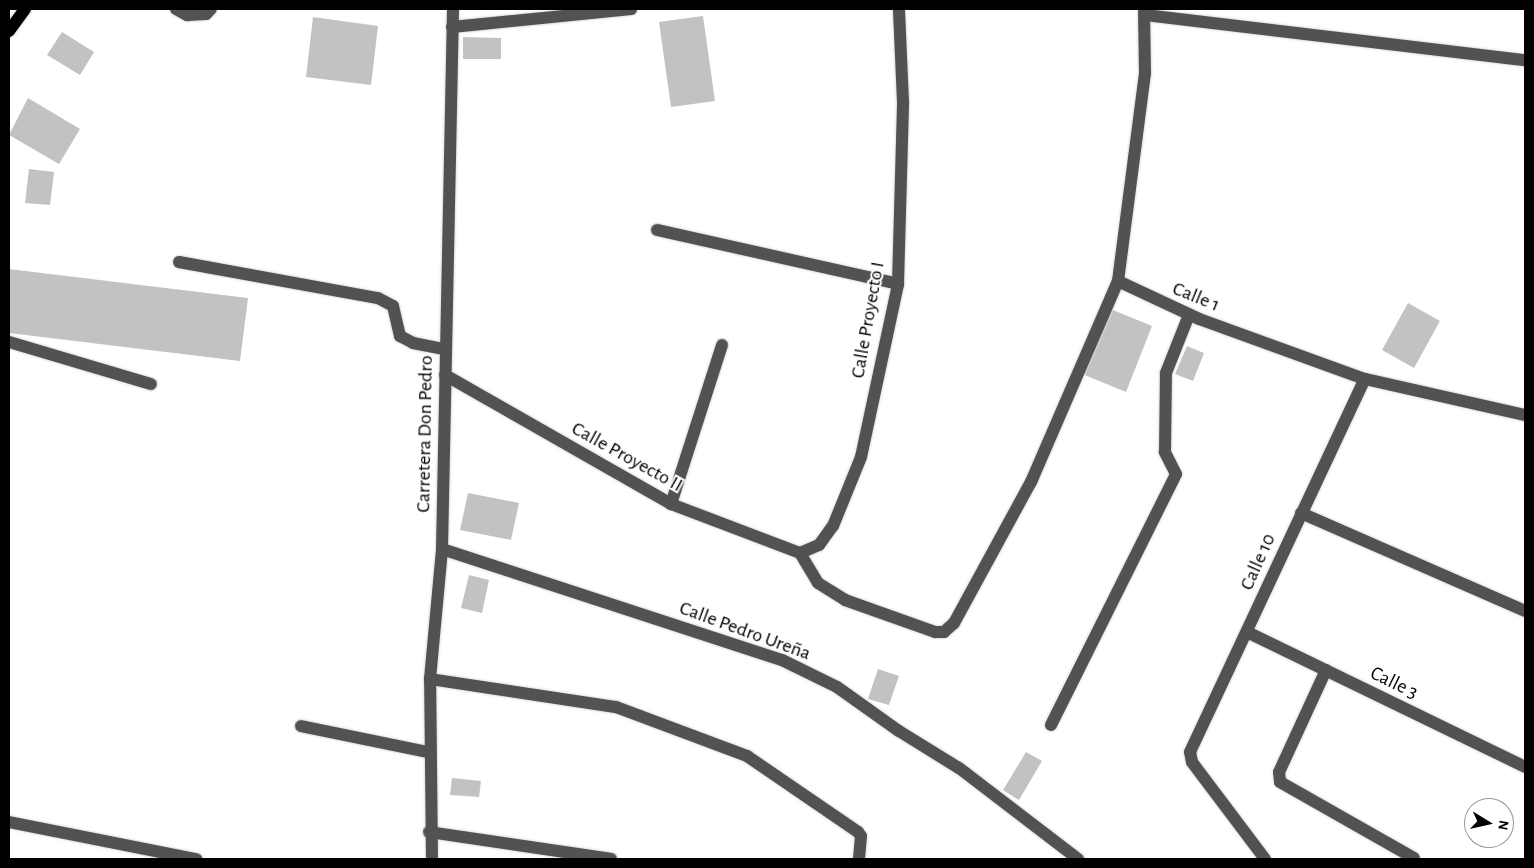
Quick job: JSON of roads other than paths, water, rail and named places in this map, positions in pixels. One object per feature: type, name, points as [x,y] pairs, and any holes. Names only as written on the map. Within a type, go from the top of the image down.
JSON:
[{"type":"main road","points":[[9,31],[25,9]]},
{"type":"street","points":[[176,9],[187,15],[206,14],[210,9]]},
{"type":"street","name":"Carretera Don Pedro","points":[[432,859],[429,832],[428,752],[430,679],[442,549],[444,376],[453,9]]},
{"type":"street","points":[[452,28],[631,9]]},
{"type":"street","name":"Calle Proyecto I","points":[[800,553],[819,545],[833,526],[861,457],[898,284],[903,102],[899,9]]},
{"type":"street","points":[[800,553],[818,582],[845,600],[935,632],[950,629],[1031,482],[1118,281],[1145,73],[1144,12],[1525,60]]},
{"type":"street","points":[[657,230],[898,284]]},
{"type":"street","points":[[179,262],[378,298],[393,306],[400,336],[413,343],[445,349]]},
{"type":"street","name":"Calle 1","points":[[1118,281],[1189,315],[1365,379],[1525,416]]},
{"type":"street","points":[[1051,725],[1176,474],[1165,452],[1166,373],[1189,315]]},
{"type":"street","points":[[9,342],[151,384]]},
{"type":"street","points":[[670,504],[722,345]]},
{"type":"street","name":"Calle Proyecto II","points":[[444,376],[670,504],[800,553]]},
{"type":"street","name":"Calle 10","points":[[1265,859],[1192,762],[1190,752],[1365,379]]},
{"type":"street","points":[[1301,513],[1525,611]]},
{"type":"street","name":"Calle Pedro Ureña","points":[[442,549],[782,660],[838,687],[898,732],[959,768],[1064,853],[1078,859]]},
{"type":"street","name":"Calle 3","points":[[1247,632],[1525,767]]},
{"type":"street","points":[[1326,670],[1279,772],[1280,782],[1414,858]]},
{"type":"street","points":[[430,679],[616,707],[747,756],[858,832],[861,836],[859,859]]},
{"type":"street","points":[[301,726],[428,752]]},
{"type":"street","points":[[9,822],[196,859]]},
{"type":"street","points":[[429,832],[611,859]]}]
